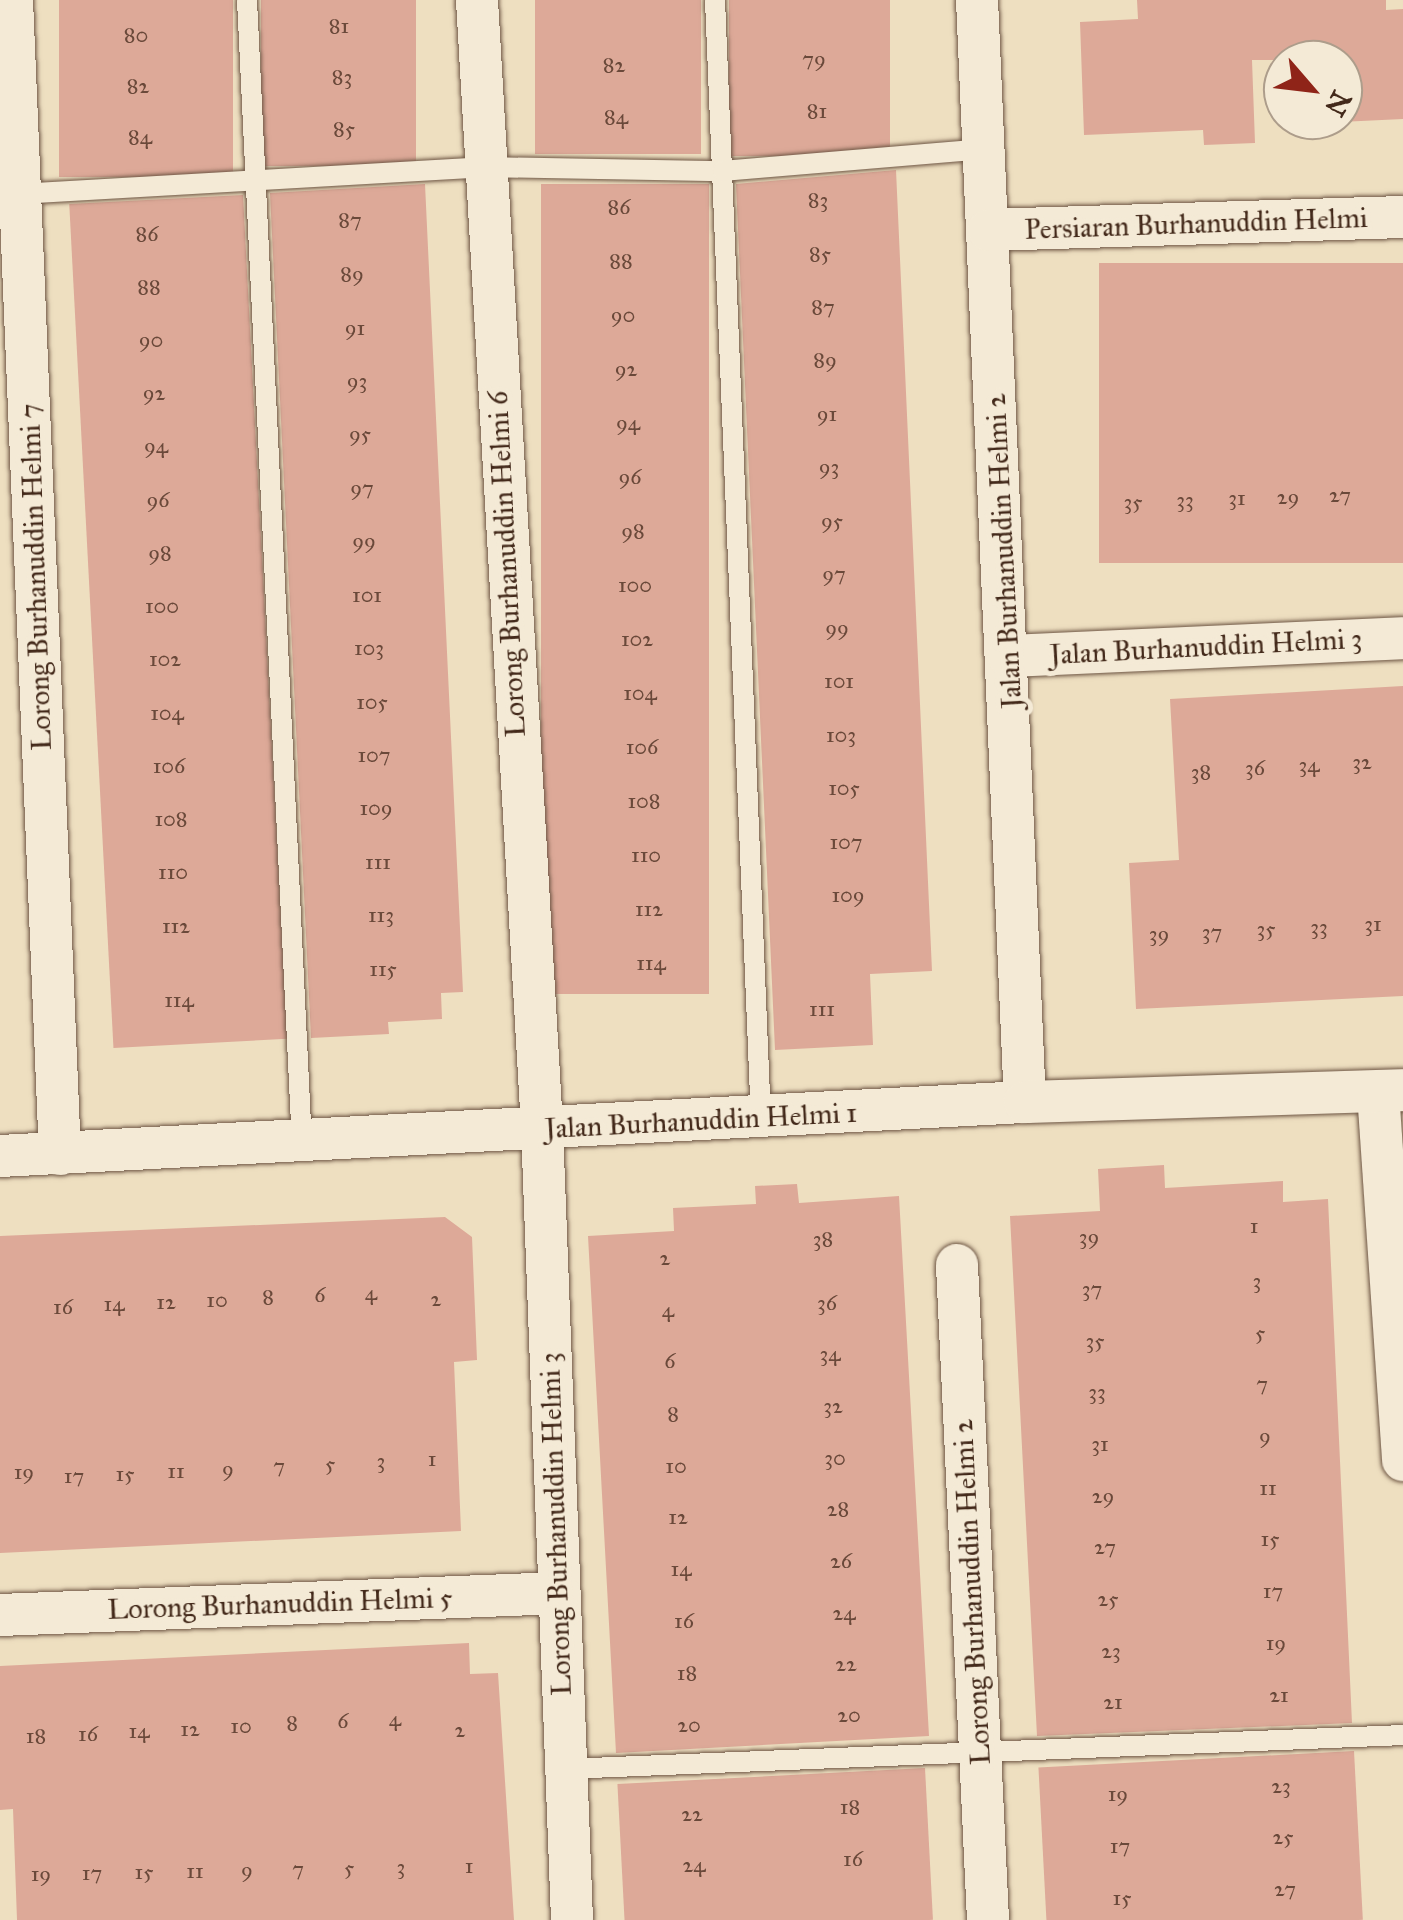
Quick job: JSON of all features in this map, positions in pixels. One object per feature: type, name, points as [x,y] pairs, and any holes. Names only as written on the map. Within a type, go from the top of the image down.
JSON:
[{"type":"street","name":"Lorong Burhanuddin Helmi 7","points":[[12,0],[11,195],[60,1154]]},
{"type":"street","name":"Lorong Burhanuddin Helmi 6","points":[[477,0],[483,167],[542,1128]]},
{"type":"street","name":"Jalan Burhanuddin Helmi 2","points":[[977,0],[1009,656],[1025,1102]]},
{"type":"street","name":"Persiaran Burhanuddin Helmi","points":[[988,230],[1403,218]]},
{"type":"street","name":"Jalan Burhanuddin Helmi 3","points":[[1009,656],[1403,638]]},
{"type":"street","name":"Jalan Burhanuddin Helmi 1","points":[[0,1156],[302,1144],[1025,1102],[1390,1091]]},
{"type":"street","points":[[1390,1091],[1403,1460]]},
{"type":"street","name":"Lorong Burhanuddin Helmi 3","points":[[542,1128],[572,1920]]},
{"type":"street","name":"Lorong Burhanuddin Helmi 2","points":[[957,1265],[988,1920]]},
{"type":"street","name":"Lorong Burhanuddin Helmi 5","points":[[0,1615],[560,1593]]},
{"type":"lane","points":[[247,0],[302,1144]]},
{"type":"lane","points":[[715,0],[760,1119]]},
{"type":"lane","points":[[11,195],[483,167],[723,172],[984,149]]},
{"type":"lane","points":[[565,1769],[1403,1735]]},
{"type":"building","points":[[59,0],[233,0],[233,177],[59,177]]},
{"type":"building","points":[[261,0],[416,0],[416,166],[261,166]]},
{"type":"building","points":[[535,0],[701,0],[701,154],[535,154]]},
{"type":"building","points":[[729,0],[890,0],[890,156],[729,156]]},
{"type":"building","points":[[1137,0],[1386,0],[1386,10],[1403,9],[1403,119],[1363,121],[1363,40],[1263,40],[1263,60],[1252,60],[1255,143],[1204,145],[1203,130],[1084,135],[1080,22],[1138,19]]},
{"type":"building","points":[[896,170],[932,971],[870,974],[873,1045],[775,1050],[736,184]]},
{"type":"building","points":[[425,184],[463,992],[441,993],[442,1019],[388,1022],[389,1034],[311,1038],[270,193]]},
{"type":"building","points":[[541,184],[709,184],[709,994],[541,994]]},
{"type":"building","points":[[243,195],[287,1039],[113,1048],[69,204]]},
{"type":"building","points":[[1099,263],[1403,263],[1403,563],[1099,563]]},
{"type":"building","points":[[1403,686],[1403,996],[1136,1009],[1129,863],[1179,860],[1170,699]]},
{"type":"building","points":[[1164,1165],[1165,1188],[1283,1181],[1283,1202],[1328,1199],[1352,1723],[1037,1736],[1010,1216],[1100,1211],[1098,1169]]},
{"type":"building","points":[[797,1184],[799,1203],[899,1196],[929,1736],[616,1753],[588,1236],[674,1231],[673,1208],[756,1204],[755,1186]]},
{"type":"building","points":[[445,1217],[472,1237],[477,1360],[454,1362],[461,1531],[0,1553],[0,1236]]},
{"type":"building","points":[[469,1643],[470,1674],[498,1673],[514,1920],[17,1920],[13,1809],[0,1810],[0,1666]]},
{"type":"building","points":[[1354,1751],[1363,1920],[1046,1920],[1038,1768]]},
{"type":"building","points":[[925,1768],[933,1920],[625,1920],[617,1784]]}]
